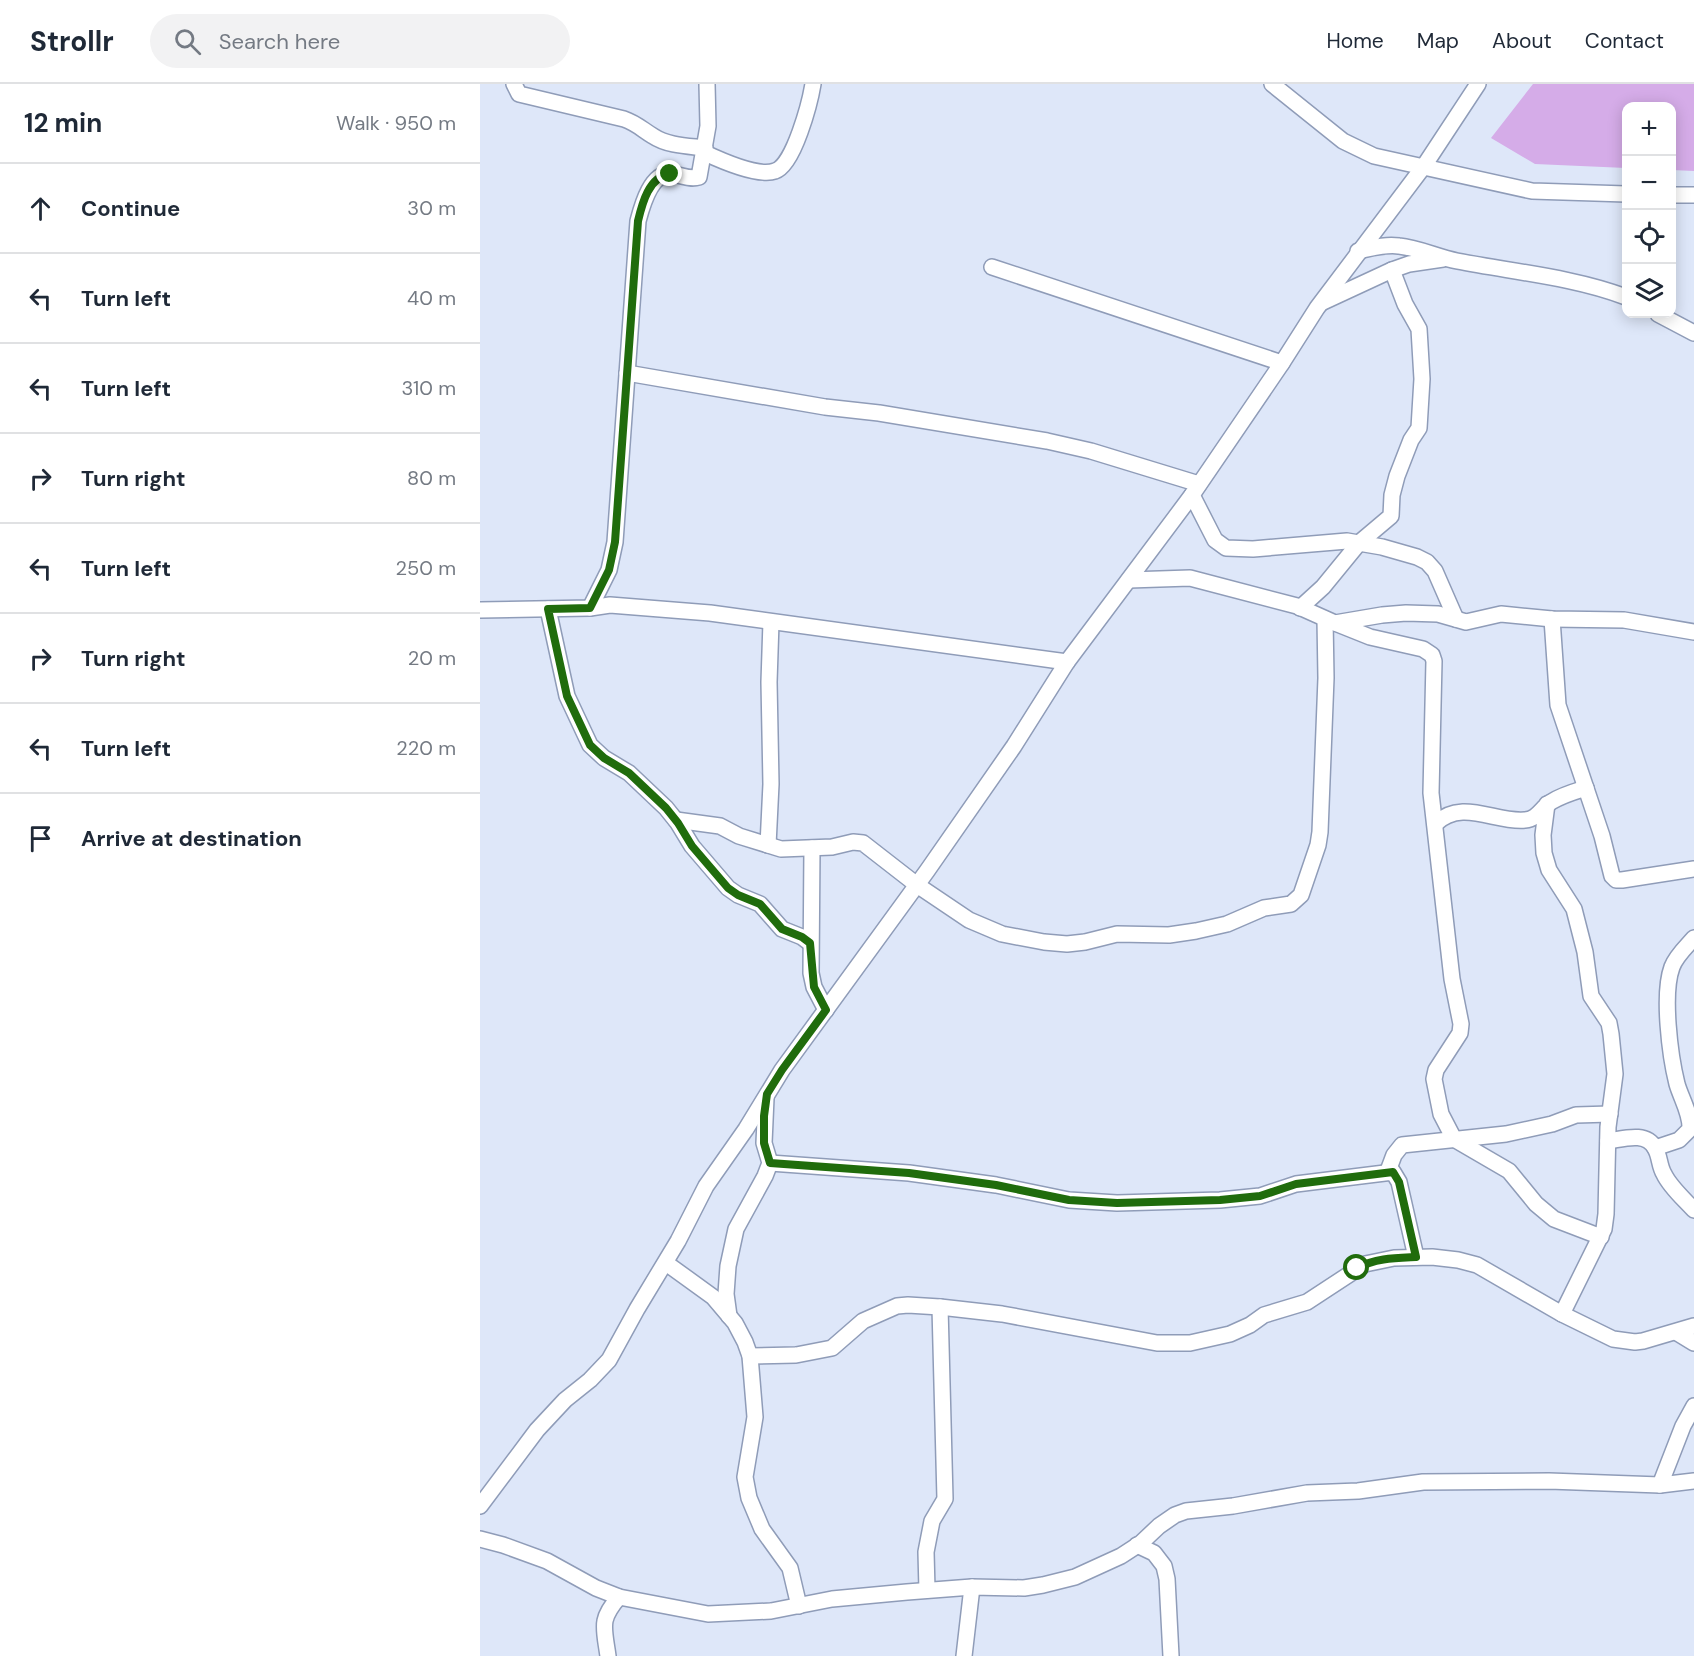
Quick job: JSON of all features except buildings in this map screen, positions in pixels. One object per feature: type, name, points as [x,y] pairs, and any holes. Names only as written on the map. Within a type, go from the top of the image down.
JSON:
[{"type":"street","points":[[514,84],[519,94],[624,119],[633,122],[660,140],[705,150],[726,164],[761,171],[776,171],[787,159],[797,139],[813,84]]},
{"type":"street","points":[[590,608],[609,570],[615,542],[635,290],[638,221],[642,204],[661,176],[670,174],[693,179],[699,177],[708,126],[707,84]]},
{"type":"street","points":[[1272,84],[1343,141],[1374,156],[1532,191],[1622,194]]},
{"type":"street","points":[[480,1506],[537,1430],[565,1400],[590,1380],[609,1360],[637,1308],[666,1263],[706,1186],[782,1070],[917,885],[1014,746],[1067,662],[1195,490],[1320,303],[1424,166],[1478,84]]},
{"type":"street","points":[[1676,195],[1694,195]]},
{"type":"street","points":[[1359,251],[1399,246],[1447,259],[1546,276],[1609,290],[1622,295]]},
{"type":"street","points":[[1320,303],[1409,264],[1447,259]]},
{"type":"street","points":[[992,267],[1282,363]]},
{"type":"street","points":[[1300,608],[1323,587],[1359,543],[1391,516],[1392,495],[1397,476],[1419,428],[1421,415],[1419,328],[1405,304],[1392,270]]},
{"type":"street","points":[[1666,318],[1694,333]]},
{"type":"street","points":[[627,373],[1047,441],[1091,451],[1195,490],[1215,540],[1226,548],[1253,549],[1329,542],[1359,543],[1417,557],[1427,562],[1435,571],[1456,619]]},
{"type":"street","points":[[1129,580],[1190,578],[1300,608],[1370,637],[1423,649],[1432,655],[1434,674],[1431,793],[1452,979],[1461,1024],[1460,1033],[1436,1070],[1434,1079],[1441,1114],[1454,1139],[1509,1171],[1536,1204],[1554,1219],[1601,1237]]},
{"type":"street","points":[[480,610],[590,608],[610,605],[710,614],[1067,662]]},
{"type":"street","points":[[548,609],[567,696],[590,745],[604,758],[629,773],[676,820],[692,846],[728,888],[760,904],[782,929],[810,943]]},
{"type":"street","points":[[1330,621],[1406,614],[1438,614],[1466,621],[1501,615],[1552,619],[1624,620],[1694,632]]},
{"type":"street","points":[[1552,619],[1558,705],[1614,879],[1651,877],[1694,869]]},
{"type":"street","points":[[676,820],[720,826],[739,836],[781,849],[863,843],[953,911],[991,930],[1044,942],[1067,944],[1117,934],[1169,935],[1227,924],[1264,908],[1295,903],[1300,896],[1318,845],[1330,621]]},
{"type":"street","points":[[768,845],[771,795],[768,682],[771,622]]},
{"type":"street","points":[[1435,824],[1442,817],[1453,813],[1482,812],[1512,820],[1530,819],[1563,794],[1586,788]]},
{"type":"street","points":[[1547,804],[1542,845],[1544,853],[1549,870],[1574,909],[1585,952],[1591,996],[1609,1023],[1615,1074],[1608,1141],[1606,1214],[1601,1237],[1562,1314]]},
{"type":"street","points":[[812,848],[810,943],[814,987],[826,1010]]},
{"type":"street","points":[[1655,1148],[1679,1140],[1690,1129],[1690,1121],[1677,1084],[1670,1034],[1669,982],[1674,963],[1694,938]]},
{"type":"street","points":[[729,1316],[726,1294],[728,1266],[736,1229],[770,1163],[764,1143],[767,1094]]},
{"type":"street","points":[[1388,1171],[1394,1155],[1402,1145],[1506,1134],[1534,1129],[1576,1115],[1610,1114]]},
{"type":"street","points":[[1608,1141],[1640,1137],[1648,1140],[1655,1148],[1662,1172],[1669,1183],[1694,1210]]},
{"type":"street","points":[[770,1163],[909,1173],[996,1185],[1069,1200],[1117,1203],[1220,1200],[1260,1196],[1296,1184],[1388,1171],[1393,1172],[1399,1182],[1416,1257]]},
{"type":"street","points":[[750,1356],[796,1355],[832,1348],[863,1321],[897,1306],[940,1307],[1002,1314],[1157,1343],[1190,1343],[1230,1334],[1250,1325],[1264,1315],[1306,1302],[1365,1264],[1394,1258],[1416,1257],[1458,1260],[1477,1265],[1562,1314],[1613,1339],[1643,1341],[1694,1326]]},
{"type":"street","points":[[666,1263],[713,1297],[746,1342],[750,1356],[755,1417],[745,1477],[749,1498],[762,1529],[790,1568],[799,1606]]},
{"type":"street","points":[[927,1590],[926,1552],[932,1521],[945,1499],[940,1307]]},
{"type":"street","points":[[1676,1332],[1694,1344]]},
{"type":"street","points":[[1660,1485],[1683,1426],[1694,1406]]},
{"type":"street","points":[[480,1539],[547,1561],[596,1588],[619,1597],[708,1614],[771,1611],[832,1599],[927,1590],[972,1587],[1024,1588],[1075,1577],[1121,1556],[1159,1526],[1175,1515],[1186,1511],[1233,1506],[1307,1493],[1358,1491],[1424,1482],[1549,1481],[1693,1484]]},
{"type":"street","points":[[1137,1545],[1154,1553],[1164,1566],[1167,1579],[1171,1656]]},
{"type":"street","points":[[964,1656],[972,1587]]},
{"type":"street","points":[[608,1656],[604,1619],[607,1611],[619,1597]]},
{"type":"shaded area","points":[[1533,84],[1694,84],[1694,171],[1676,170],[1676,102],[1622,102],[1622,168],[1535,164],[1491,138]]},
{"type":"route","points":[[670,174],[665,174],[656,180],[642,204],[638,221],[621,478],[615,542],[609,570],[590,608],[548,609],[567,696],[590,745],[604,758],[629,773],[666,808],[692,846],[728,888],[760,904],[787,933],[802,937],[810,943],[814,987],[826,1010],[767,1094],[764,1143],[770,1163],[909,1173],[996,1185],[1069,1200],[1117,1203],[1220,1200],[1260,1196],[1296,1184],[1393,1172],[1399,1182],[1416,1257],[1374,1261],[1357,1268]]}]
